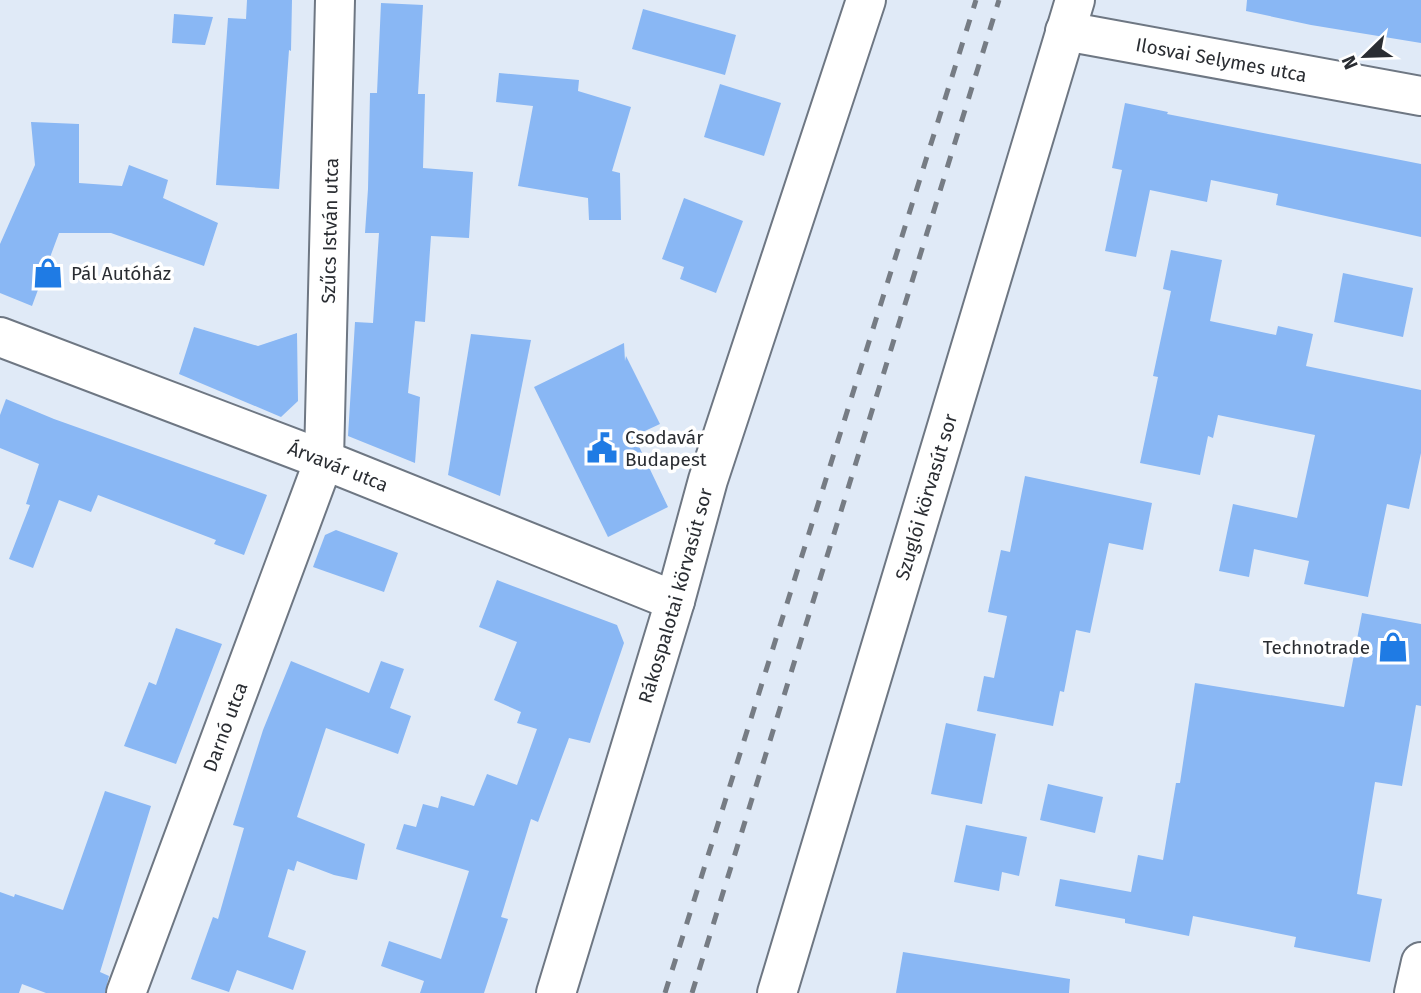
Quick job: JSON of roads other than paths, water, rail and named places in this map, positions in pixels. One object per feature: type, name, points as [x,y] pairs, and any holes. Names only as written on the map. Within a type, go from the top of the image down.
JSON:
[{"type":"street","name":"Szűcs István utca","points":[[324,460],[335,0]]},
{"type":"street","name":"Rákospalotai körvasút sor","points":[[556,993],[675,601],[708,480],[866,0]]},
{"type":"street","name":"Ilosvai Selymes utca","points":[[1070,15],[1421,96]]},
{"type":"street","name":"Szuglói körvasút sor","points":[[777,993],[1070,15]]},
{"type":"street","name":"Árvavár utca","points":[[0,337],[324,460],[675,601]]},
{"type":"street","name":"Darnó utca","points":[[127,993],[324,460]]},
{"type":"street","points":[[1414,993],[1421,962]]},
{"type":"railway","points":[[665,993],[976,0]]},
{"type":"railway","points":[[692,993],[999,0]]},
{"type":"place","name":"Pál Autóház","points":[[48,273]]},
{"type":"place","name":"Csodavár Budapest","points":[[602,448]]},
{"type":"place","name":"Technotrade","points":[[1393,647]]}]
